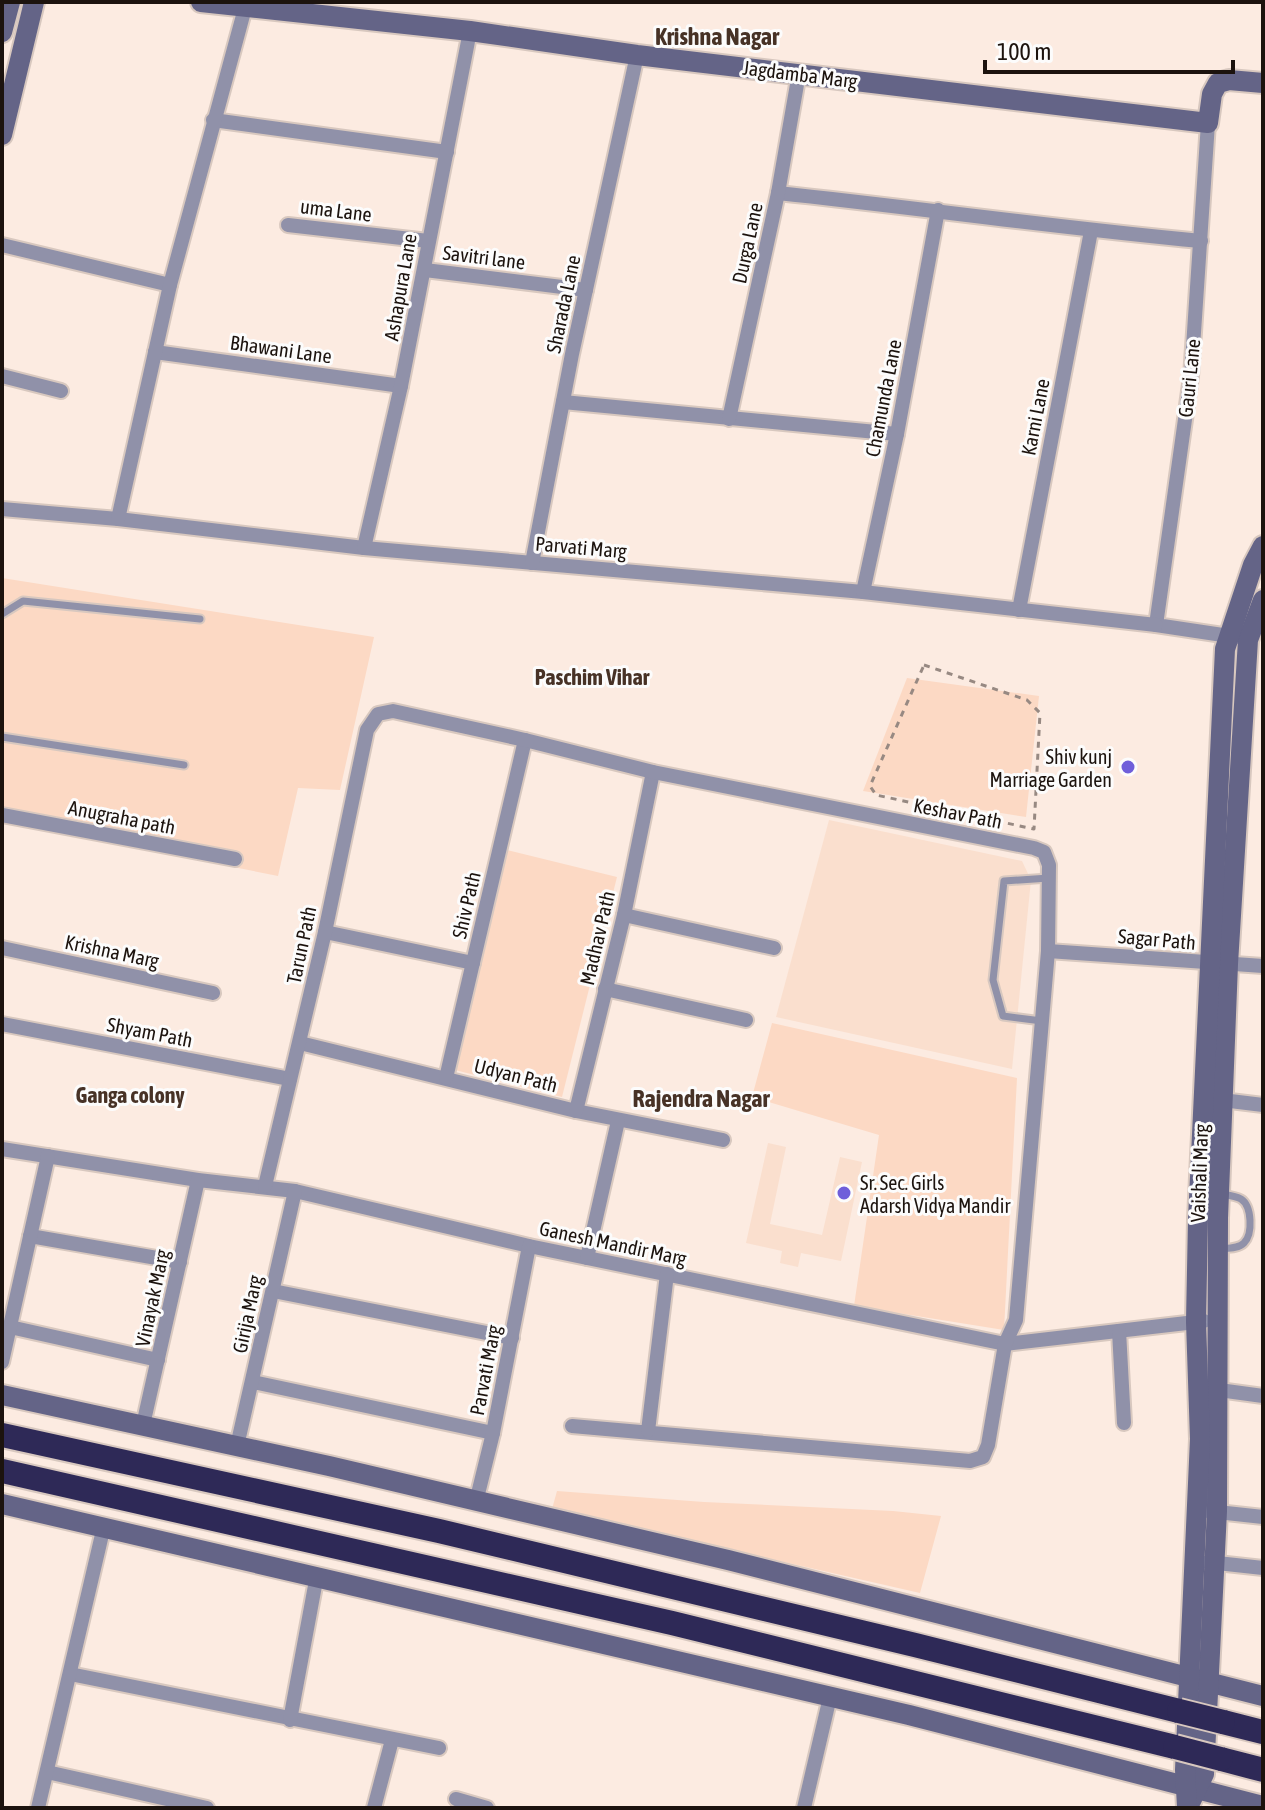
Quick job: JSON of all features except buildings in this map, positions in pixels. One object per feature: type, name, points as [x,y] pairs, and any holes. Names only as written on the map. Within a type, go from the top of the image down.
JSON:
[{"type":"highway","points":[[2,1435],[499,1545],[1263,1732]]},
{"type":"highway","points":[[2,1471],[672,1623],[1263,1770]]},
{"type":"street","points":[[2,32],[10,2]]},
{"type":"street","points":[[2,135],[34,2]]},
{"type":"street","name":"Jagdamba Marg","points":[[201,2],[470,31],[637,55],[1208,123]]},
{"type":"street","points":[[118,519],[170,285],[245,8]]},
{"type":"street","name":"Ashapura Lane","points":[[364,548],[425,270],[428,241],[470,31]]},
{"type":"street","name":"Sharada Lane","points":[[532,563],[637,55]]},
{"type":"street","name":"Durga Lane","points":[[729,419],[778,193],[799,73]]},
{"type":"street","name":"Gauri Lane","points":[[1156,625],[1191,377],[1212,94],[1218,83],[1229,80],[1263,83]]},
{"type":"street","points":[[213,120],[447,152]]},
{"type":"street","points":[[778,193],[938,210],[1091,231],[1201,241]]},
{"type":"street","name":"Chamunda Lane","points":[[863,592],[897,434],[938,210]]},
{"type":"street","name":"uma Lane","points":[[288,225],[428,241]]},
{"type":"street","name":"Karni Lane","points":[[1019,610],[1091,231]]},
{"type":"street","points":[[2,245],[170,285]]},
{"type":"street","name":"Savitri lane","points":[[425,270],[586,290]]},
{"type":"street","name":"Bhawani Lane","points":[[155,352],[401,386]]},
{"type":"street","points":[[2,376],[61,391]]},
{"type":"street","points":[[563,402],[897,434]]},
{"type":"street","name":"Parvati Marg","points":[[2,509],[118,519],[364,548],[863,592],[1156,625]]},
{"type":"street","name":"Vaishali Marg","points":[[1238,638],[1263,546]]},
{"type":"street","name":"Vaishali Marg","points":[[1207,1511],[1200,1439],[1218,964],[1225,649],[1238,638],[1263,600]]},
{"type":"street","points":[[1156,625],[1238,638]]},
{"type":"street","name":"Keshav Path","points":[[378,714],[393,711],[653,772],[1034,848],[1044,852],[1049,865],[1049,878]]},
{"type":"street","name":"Tarun Path","points":[[265,1186],[325,932],[367,730],[378,714]]},
{"type":"street","name":"Shiv Path","points":[[446,1078],[525,740]]},
{"type":"street","name":"Madhav Path","points":[[576,1111],[624,915],[653,772]]},
{"type":"street","name":"Anugraha path","points":[[2,815],[235,859]]},
{"type":"street","points":[[572,1426],[970,1461],[983,1457],[988,1445],[1005,1344],[1016,1320],[1048,951],[1049,878]]},
{"type":"street","points":[[624,915],[774,948]]},
{"type":"street","points":[[325,932],[473,963]]},
{"type":"street","name":"Krishna Marg","points":[[2,948],[213,993]]},
{"type":"street","name":"Sagar Path","points":[[1048,951],[1263,966]]},
{"type":"street","name":"Vaishali Marg","points":[[1189,1798],[1200,1678],[1207,1511],[1219,1390],[1206,1321],[1218,1249],[1208,1219],[1219,1193],[1222,1100],[1218,964]]},
{"type":"street","points":[[605,989],[746,1020]]},
{"type":"street","name":"Shyam Path","points":[[2,1024],[290,1079]]},
{"type":"street","name":"Udyan Path","points":[[300,1043],[618,1121],[723,1140]]},
{"type":"street","points":[[1222,1100],[1263,1105]]},
{"type":"street","points":[[587,1258],[618,1121]]},
{"type":"street","name":"Ganesh Mandir Marg","points":[[2,1149],[198,1180],[295,1191],[529,1246],[1005,1344],[1206,1321]]},
{"type":"street","points":[[2,1362],[48,1156]]},
{"type":"street","name":"Vinayak Marg","points":[[143,1425],[198,1180]]},
{"type":"street","name":"Girija Marg","points":[[237,1446],[295,1191]]},
{"type":"street","points":[[30,1236],[180,1262]]},
{"type":"street","name":"Parvati Marg","points":[[476,1502],[493,1433],[529,1246]]},
{"type":"street","points":[[648,1431],[667,1274]]},
{"type":"street","points":[[273,1291],[512,1338]]},
{"type":"street","points":[[10,1327],[158,1360]]},
{"type":"street","points":[[1119,1331],[1124,1423]]},
{"type":"street","points":[[253,1382],[493,1433]]},
{"type":"street","points":[[1219,1390],[1263,1396]]},
{"type":"street","points":[[2,1395],[728,1560],[1263,1696]]},
{"type":"street","points":[[2,1504],[909,1715],[1189,1798],[1263,1806]]},
{"type":"street","points":[[1207,1511],[1263,1517]]},
{"type":"street","points":[[38,1808],[104,1526]]},
{"type":"street","points":[[1205,1562],[1263,1568]]},
{"type":"street","points":[[290,1720],[317,1575]]},
{"type":"street","points":[[70,1674],[439,1748]]},
{"type":"street","points":[[804,1808],[830,1697]]},
{"type":"street","points":[[374,1808],[392,1740]]},
{"type":"street","points":[[47,1772],[207,1808]]},
{"type":"street","points":[[456,1799],[487,1808]]},
{"type":"lane","points":[[2,614],[23,601],[200,619]]},
{"type":"lane","points":[[2,737],[184,765]]},
{"type":"lane","points":[[1042,1021],[1003,1016],[993,980],[1004,881],[1049,878]]},
{"type":"lane","points":[[1218,1249],[1240,1246],[1249,1232],[1247,1207],[1242,1199],[1219,1193]]},
{"type":"path","points":[[924,665],[1027,700],[1040,713],[1034,829],[876,795],[870,786],[924,665]]},
{"type":"shaded area","points":[[2,578],[374,637],[340,790],[298,788],[278,876],[2,821]]},
{"type":"shaded area","points":[[907,678],[1039,696],[1026,817],[863,791]]},
{"type":"shaded area","points":[[829,820],[1022,861],[1031,880],[1012,1069],[776,1017]]},
{"type":"shaded area","points":[[507,850],[617,877],[562,1097],[455,1070]]},
{"type":"shaded area","points":[[772,1023],[1017,1078],[1004,1330],[854,1306],[879,1135],[752,1097]]},
{"type":"shaded area","name":"Sr. Sec. Girls Adarsh Vidya Mandir","points":[[768,1143],[786,1147],[770,1224],[822,1235],[840,1157],[862,1162],[841,1261],[801,1253],[798,1267],[780,1263],[782,1251],[746,1243]]},
{"type":"shaded area","points":[[557,1491],[941,1516],[920,1593],[552,1509]]},
{"type":"place","name":"Shiv kunj Marriage Garden","points":[[1128,767]]},
{"type":"place","name":"Sr. Sec. Girls Adarsh Vidya Mandir","points":[[844,1193]]},
{"type":"district","name":"Krishna Nagar","points":[[717,36]]},
{"type":"district","name":"Paschim Vihar","points":[[592,677]]},
{"type":"district","name":"Ganga colony","points":[[130,1095]]},
{"type":"district","name":"Rajendra Nagar","points":[[701,1098]]}]
